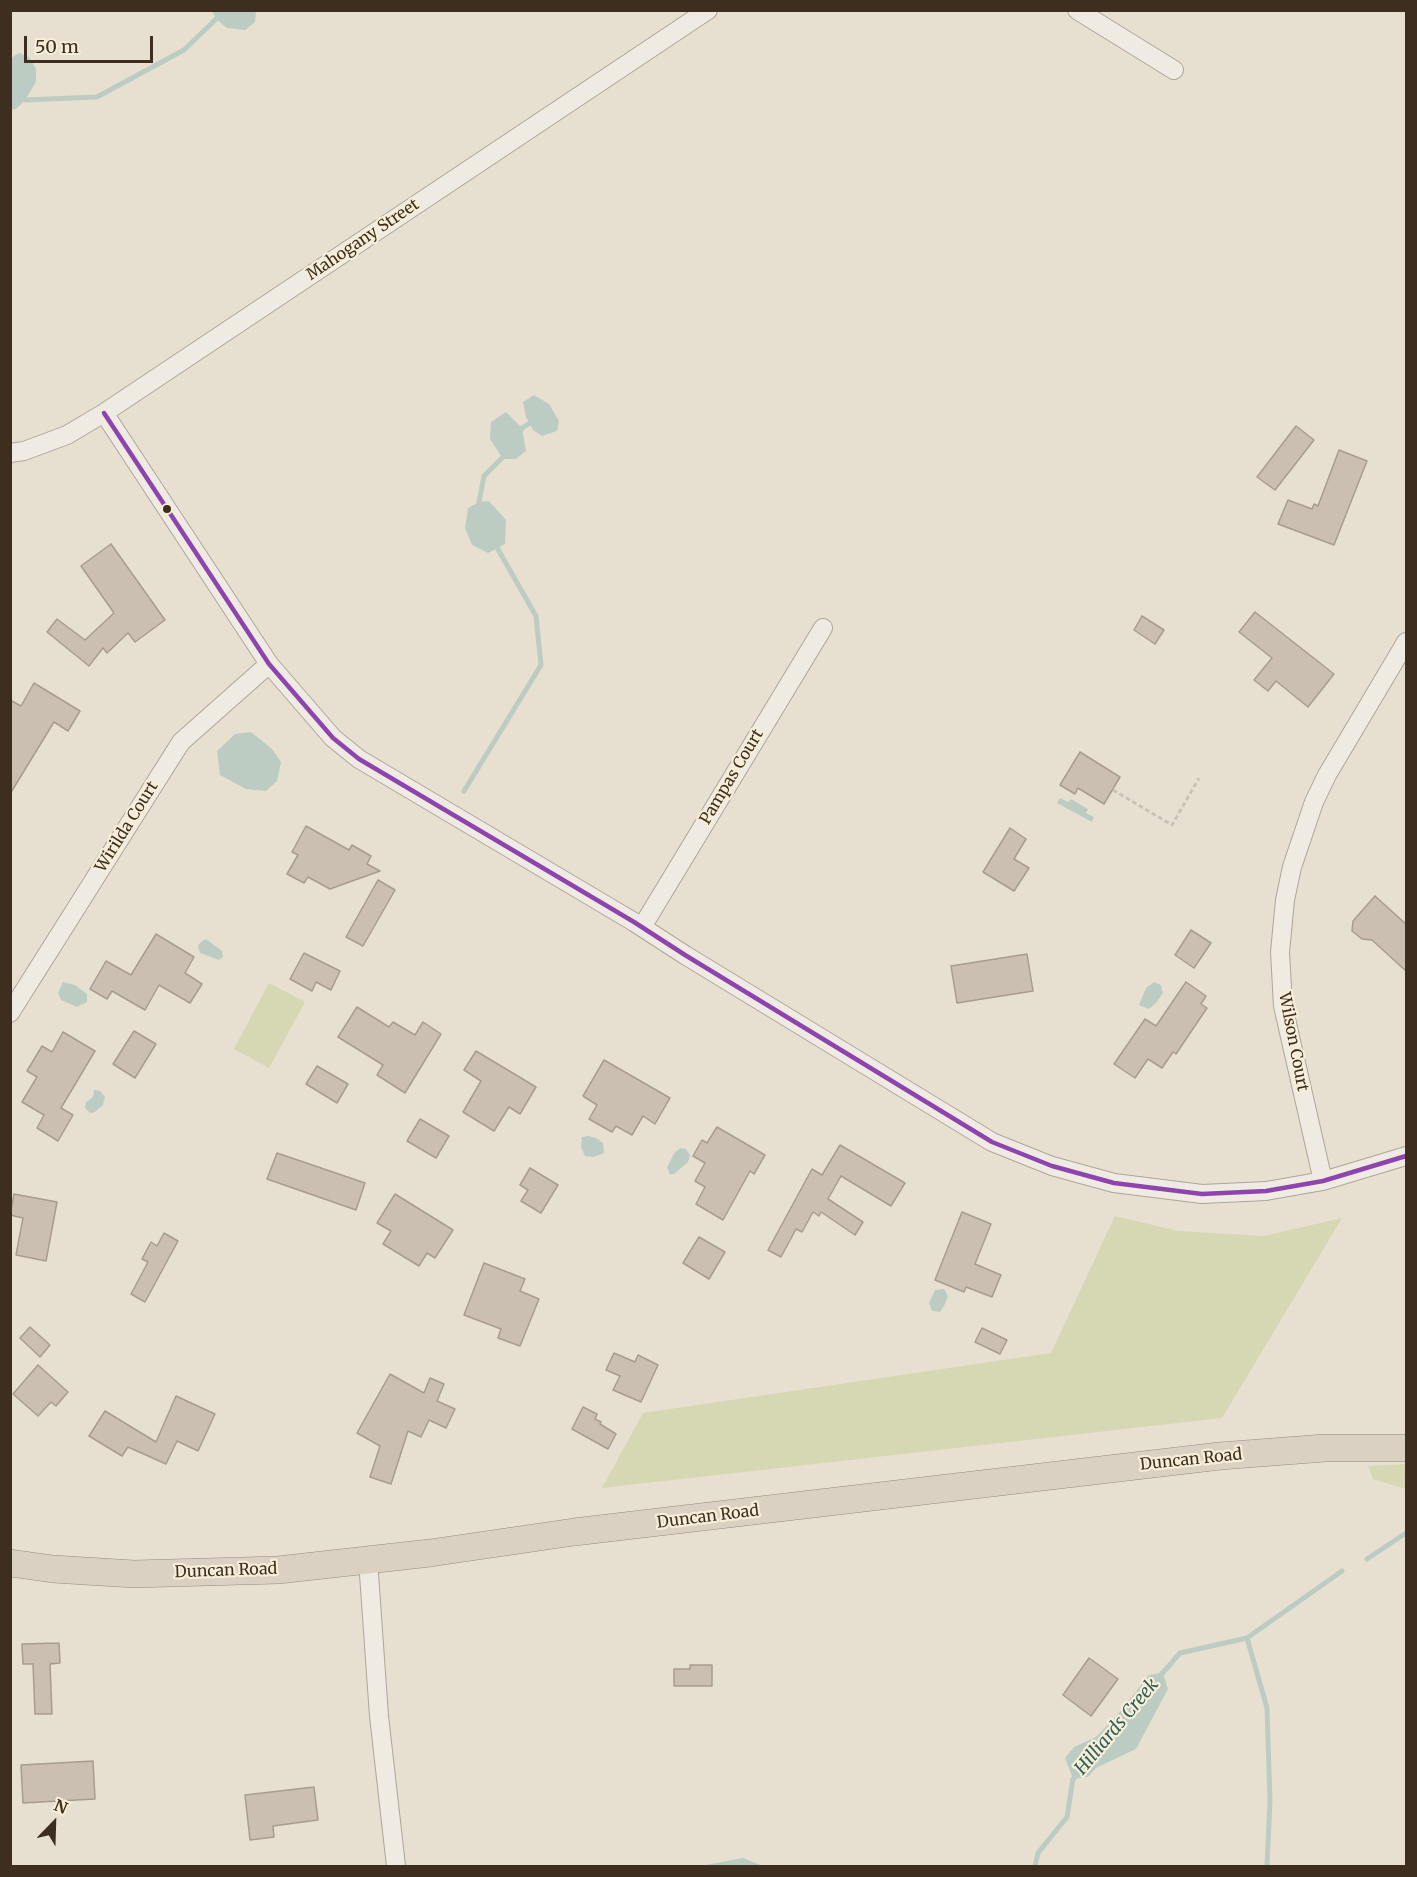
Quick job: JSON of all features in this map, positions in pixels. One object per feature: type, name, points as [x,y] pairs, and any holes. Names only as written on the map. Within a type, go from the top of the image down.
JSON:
[{"type":"highway","name":"Duncan Road","points":[[10,1563],[53,1569],[159,1574],[278,1570],[430,1553],[574,1532],[1220,1456],[1325,1448],[1407,1448]]},
{"type":"street","name":"Mahogany Street","points":[[10,453],[24,451],[67,435],[104,413],[708,10]]},
{"type":"street","points":[[1077,10],[1174,70]]},
{"type":"street","points":[[104,413],[269,664],[333,738],[359,759],[642,927],[983,1137],[1052,1166],[1114,1183],[1202,1194],[1266,1191],[1323,1181],[1407,1156]]},
{"type":"street","name":"Pampas Court","points":[[642,927],[823,628]]},
{"type":"street","name":"Wilson Court","points":[[1323,1181],[1283,1006],[1280,952],[1285,900],[1292,867],[1314,802],[1327,775],[1407,642]]},
{"type":"street","name":"Wirilda Court","points":[[10,1013],[181,742],[269,664]]},
{"type":"street","points":[[368,1560],[379,1716],[396,1866]]},
{"type":"path","points":[[1113,790],[1172,825],[1199,778]]},
{"type":"green space","points":[[269,983],[305,1002],[269,1068],[234,1049]]},
{"type":"green space","points":[[1115,1216],[1178,1231],[1264,1236],[1342,1218],[1222,1418],[602,1488],[643,1413],[1051,1353]]},
{"type":"green space","points":[[1406,1464],[1406,1489],[1373,1479],[1368,1466]]},
{"type":"water","points":[[212,11],[256,11],[255,22],[245,30],[227,28],[216,19]]},
{"type":"water","points":[[19,53],[29,57],[36,69],[36,82],[25,100],[16,109],[11,110],[11,58]]},
{"type":"water","points":[[534,395],[549,404],[559,421],[557,431],[542,436],[533,430],[526,417],[523,402]]},
{"type":"water","points":[[506,412],[522,428],[526,451],[516,459],[503,459],[490,439],[491,422]]},
{"type":"water","points":[[489,501],[506,520],[505,544],[488,553],[472,545],[465,528],[468,508],[479,502]]},
{"type":"water","points":[[251,732],[272,749],[281,762],[277,781],[266,791],[246,789],[220,775],[217,751],[235,734]]},
{"type":"water","points":[[1060,798],[1068,802],[1071,799],[1088,809],[1086,813],[1094,817],[1092,822],[1057,803]]},
{"type":"water","points":[[206,939],[222,951],[223,957],[219,960],[200,953],[198,946]]},
{"type":"water","points":[[63,982],[75,985],[87,994],[87,1002],[77,1007],[61,1000],[58,993]]},
{"type":"water","points":[[1154,982],[1161,985],[1163,993],[1149,1009],[1139,1005],[1146,988]]},
{"type":"water","points":[[94,1090],[100,1091],[105,1097],[103,1105],[90,1113],[85,1108],[86,1102],[93,1097]]},
{"type":"water","points":[[588,1136],[603,1143],[604,1153],[593,1157],[585,1156],[581,1147],[582,1137]]},
{"type":"water","points":[[681,1148],[686,1149],[690,1155],[688,1162],[674,1174],[670,1174],[667,1167],[675,1152]]},
{"type":"water","points":[[944,1289],[948,1296],[944,1306],[940,1312],[932,1311],[929,1303],[935,1290]]},
{"type":"water","points":[[1163,1673],[1168,1689],[1136,1749],[1096,1768],[1088,1777],[1073,1779],[1065,1758],[1074,1747],[1096,1737],[1119,1713],[1149,1675]]},
{"type":"water","points":[[743,1858],[763,1866],[700,1866]]},
{"type":"building","points":[[1296,426],[1314,440],[1275,490],[1257,477]]},
{"type":"building","points":[[1339,450],[1367,461],[1334,545],[1278,524],[1288,500],[1312,509],[1314,504],[1318,506]]},
{"type":"building","points":[[111,544],[165,620],[135,642],[128,633],[107,653],[103,648],[89,666],[47,632],[57,619],[85,640],[114,613],[81,566]]},
{"type":"building","points":[[1255,612],[1334,674],[1308,707],[1276,681],[1268,691],[1254,680],[1272,658],[1239,632]]},
{"type":"building","points":[[1142,616],[1164,630],[1155,644],[1134,630]]},
{"type":"building","points":[[34,683],[80,711],[68,731],[54,722],[10,794],[10,700],[21,706]]},
{"type":"building","points":[[1080,752],[1120,777],[1104,804],[1078,788],[1075,794],[1060,785]]},
{"type":"building","points":[[306,826],[349,850],[352,845],[371,856],[367,864],[380,871],[330,889],[308,877],[304,883],[287,874],[298,855],[292,852]]},
{"type":"building","points":[[1010,828],[1026,839],[1014,859],[1029,868],[1014,891],[983,872]]},
{"type":"building","points":[[378,880],[395,890],[363,946],[346,937]]},
{"type":"building","points":[[1375,896],[1407,925],[1407,972],[1372,940],[1362,939],[1352,931],[1353,921]]},
{"type":"building","points":[[1191,930],[1211,943],[1194,968],[1175,955]]},
{"type":"building","points":[[156,934],[194,957],[185,973],[202,984],[190,1003],[159,985],[145,1010],[112,991],[107,999],[90,989],[106,961],[131,975]]},
{"type":"building","points":[[304,953],[340,971],[331,990],[316,982],[312,991],[290,979]]},
{"type":"building","points":[[1027,954],[1033,991],[957,1003],[951,966]]},
{"type":"building","points":[[1186,982],[1206,996],[1201,1004],[1207,1008],[1176,1054],[1173,1052],[1162,1068],[1148,1059],[1135,1078],[1114,1064],[1145,1019],[1156,1026]]},
{"type":"building","points":[[357,1007],[389,1027],[393,1022],[415,1035],[423,1022],[441,1034],[405,1093],[377,1075],[383,1065],[338,1037]]},
{"type":"building","points":[[134,1031],[156,1044],[135,1078],[113,1064]]},
{"type":"building","points":[[63,1032],[95,1051],[61,1108],[73,1115],[58,1141],[37,1128],[44,1115],[22,1102],[37,1077],[27,1071],[42,1046],[52,1052]]},
{"type":"building","points":[[476,1051],[536,1087],[520,1114],[509,1107],[494,1131],[463,1112],[481,1081],[464,1070]]},
{"type":"building","points":[[604,1060],[670,1098],[655,1124],[643,1116],[632,1135],[616,1126],[612,1132],[589,1119],[597,1105],[583,1096]]},
{"type":"building","points":[[317,1066],[348,1084],[337,1103],[306,1084]]},
{"type":"building","points":[[420,1119],[449,1136],[436,1158],[407,1141]]},
{"type":"building","points":[[717,1127],[765,1155],[754,1174],[750,1171],[723,1220],[696,1204],[705,1187],[695,1181],[705,1163],[693,1156],[702,1140],[707,1143]]},
{"type":"building","points":[[840,1145],[905,1183],[891,1206],[841,1176],[828,1199],[863,1222],[855,1235],[821,1212],[819,1216],[813,1212],[802,1232],[796,1229],[781,1257],[768,1250],[812,1169],[822,1175]]},
{"type":"building","points":[[277,1153],[365,1183],[356,1210],[267,1179]]},
{"type":"building","points":[[530,1168],[558,1185],[541,1213],[521,1201],[528,1190],[520,1185]]},
{"type":"building","points":[[14,1194],[57,1202],[46,1261],[16,1255],[23,1218],[10,1215]]},
{"type":"building","points":[[395,1194],[453,1230],[435,1258],[427,1253],[419,1266],[383,1244],[391,1231],[377,1223]]},
{"type":"building","points":[[962,1212],[991,1224],[975,1264],[1001,1275],[992,1297],[966,1287],[964,1292],[935,1280]]},
{"type":"building","points":[[164,1233],[178,1241],[145,1302],[131,1294],[148,1262],[142,1259],[151,1242],[157,1246]]},
{"type":"building","points":[[699,1237],[725,1252],[709,1279],[683,1263]]},
{"type":"building","points":[[484,1263],[525,1279],[520,1291],[539,1299],[520,1346],[498,1338],[501,1329],[464,1315]]},
{"type":"building","points":[[30,1327],[50,1345],[40,1357],[20,1338]]},
{"type":"building","points":[[982,1328],[1007,1340],[1000,1354],[975,1342]]},
{"type":"building","points":[[614,1353],[635,1362],[638,1355],[658,1365],[641,1402],[613,1390],[620,1376],[606,1370]]},
{"type":"building","points":[[38,1365],[68,1392],[56,1406],[51,1402],[38,1416],[13,1394]]},
{"type":"building","points":[[390,1374],[424,1393],[430,1378],[444,1384],[437,1401],[455,1409],[446,1428],[429,1420],[421,1437],[408,1431],[391,1484],[370,1477],[380,1446],[357,1433]]},
{"type":"building","points":[[176,1396],[215,1414],[198,1451],[177,1441],[166,1464],[128,1447],[122,1456],[89,1436],[105,1411],[156,1442]]},
{"type":"building","points":[[583,1407],[597,1414],[595,1419],[616,1434],[608,1449],[572,1429]]},
{"type":"building","points":[[59,1643],[60,1663],[50,1664],[52,1714],[35,1714],[33,1664],[23,1664],[22,1644]]},
{"type":"building","points":[[1089,1658],[1118,1679],[1091,1716],[1063,1695]]},
{"type":"building","points":[[690,1665],[712,1665],[712,1686],[674,1686],[674,1669],[690,1669]]},
{"type":"building","points":[[93,1761],[95,1799],[23,1803],[21,1765]]},
{"type":"building","points":[[314,1787],[318,1820],[273,1826],[274,1837],[250,1840],[245,1795]]},
{"type":"waterway","points":[[10,94],[25,100],[97,97],[184,50],[216,19]]},
{"type":"waterway","points":[[518,434],[530,423]]},
{"type":"waterway","points":[[481,508],[479,502],[484,476],[505,455]]},
{"type":"waterway","points":[[464,791],[541,665],[536,616],[495,544]]},
{"type":"waterway","name":"Hilliards Creek","points":[[1367,1559],[1406,1533]]},
{"type":"waterway","name":"Hilliards Creek","points":[[1160,1676],[1180,1653],[1247,1638],[1342,1571]]},
{"type":"waterway","name":"Hilliards Creek","points":[[1247,1638],[1267,1708],[1270,1801],[1267,1866]]},
{"type":"waterway","name":"Hilliards Creek","points":[[1035,1866],[1038,1853],[1067,1817],[1073,1779],[1077,1775]]},
{"type":"transit line","points":[[104,413],[269,664],[333,738],[359,759],[634,922],[992,1142],[1052,1166],[1114,1183],[1202,1194],[1266,1191],[1323,1181],[1406,1156]]}]
